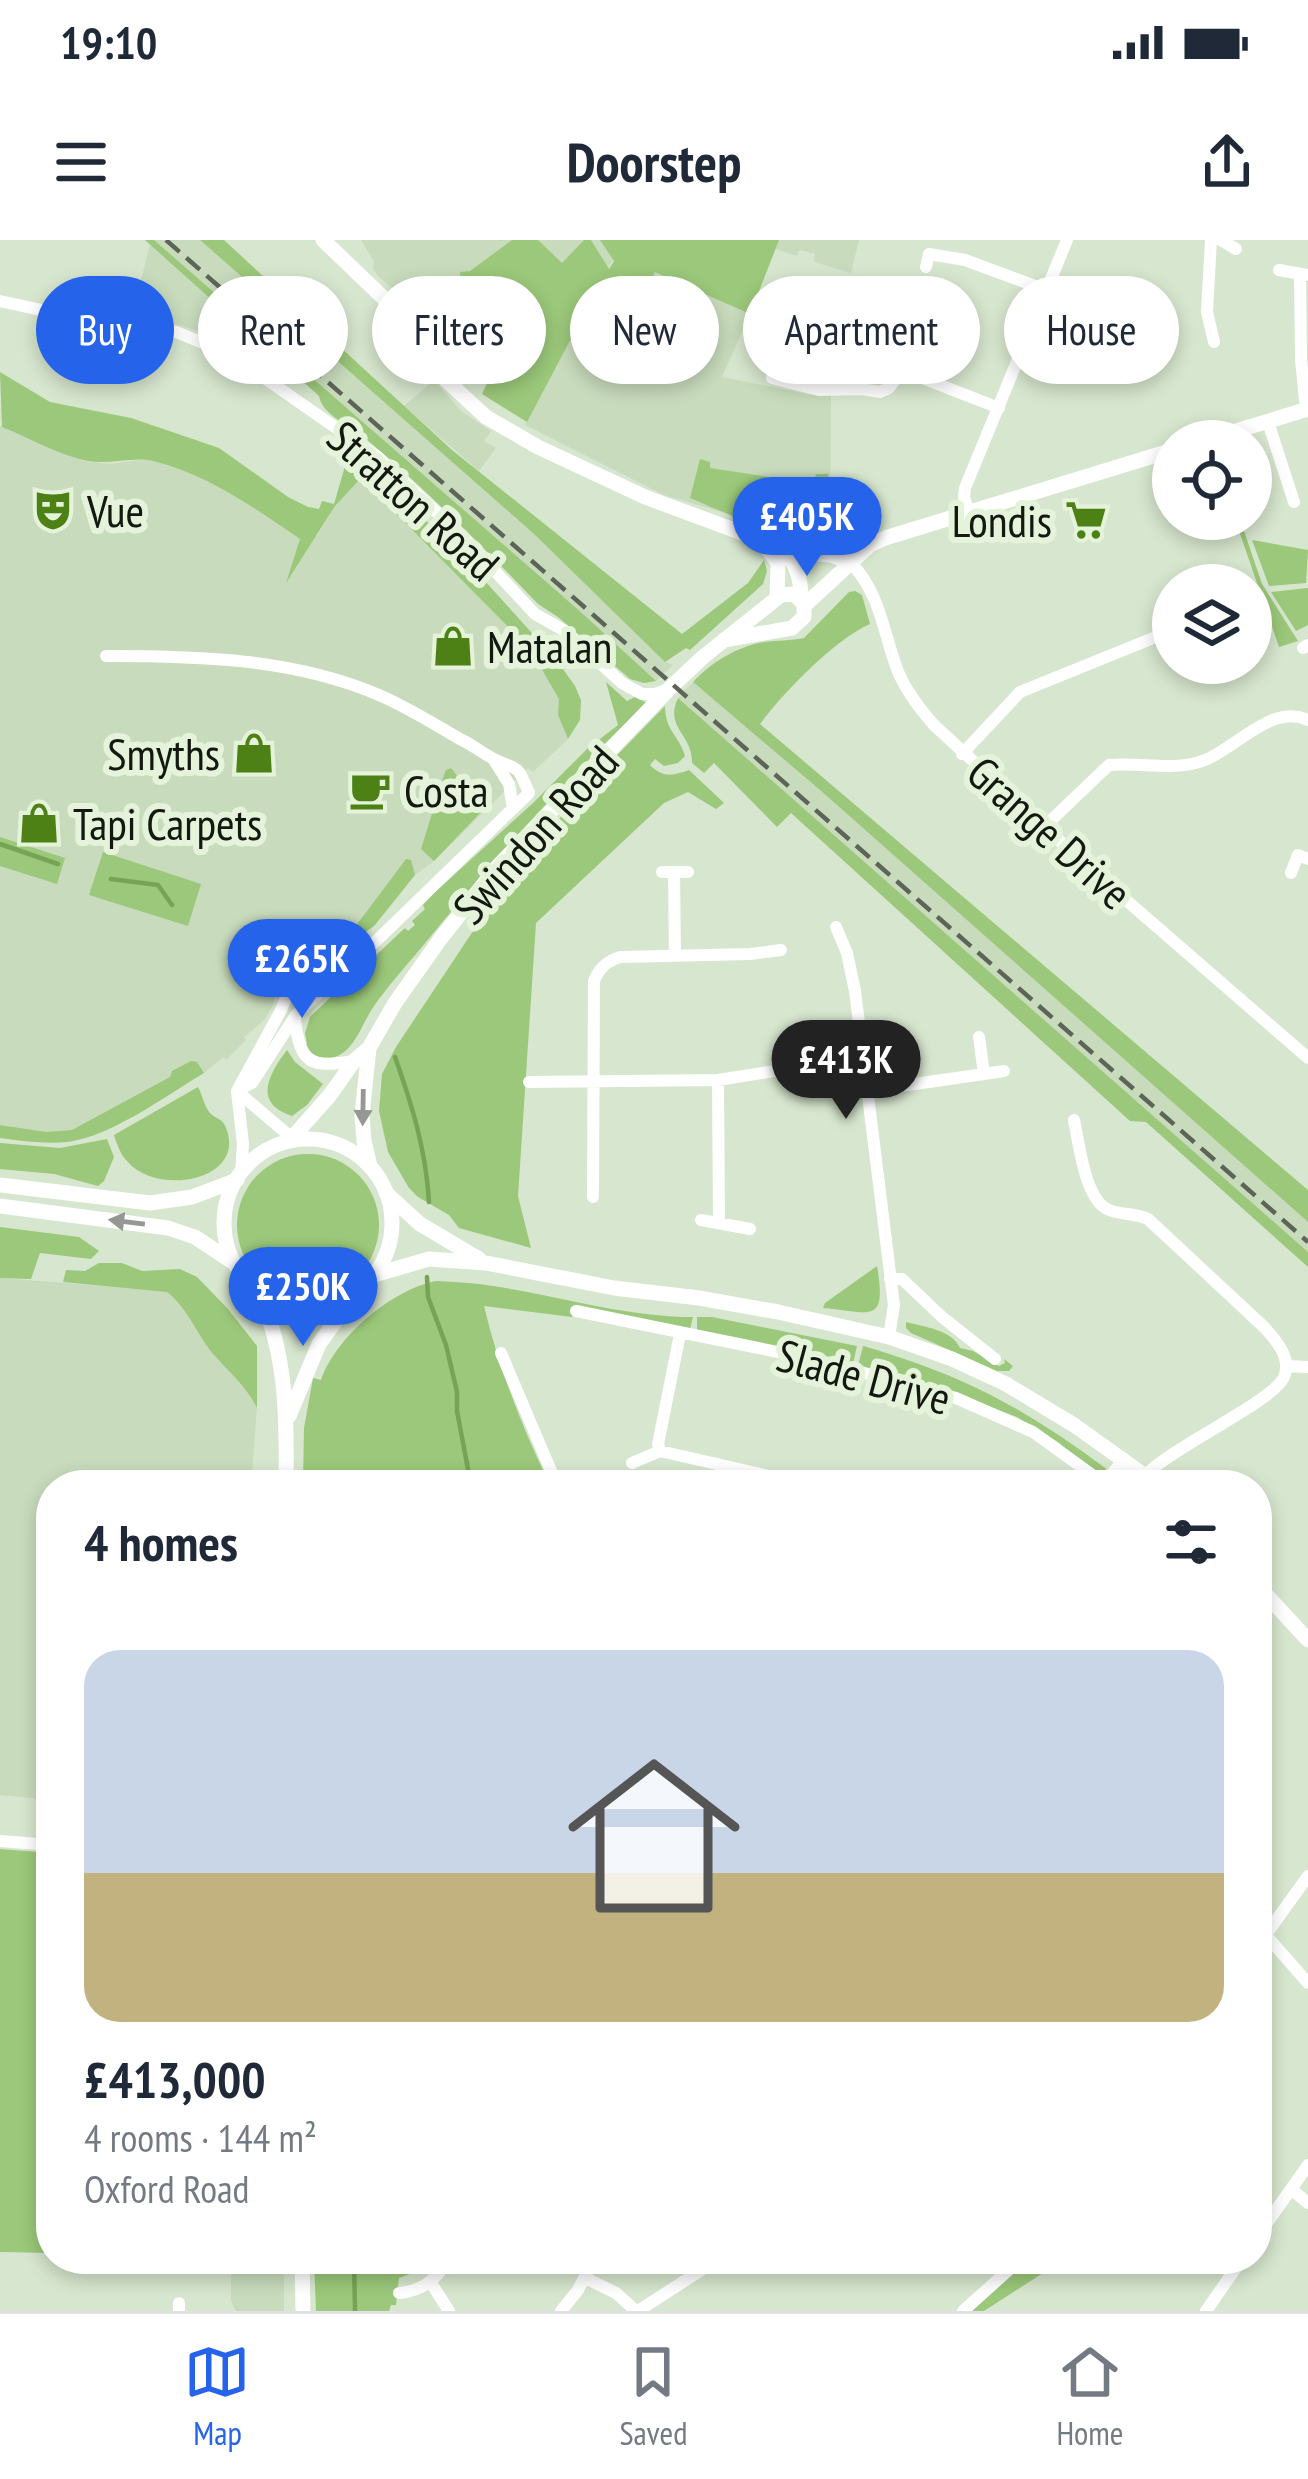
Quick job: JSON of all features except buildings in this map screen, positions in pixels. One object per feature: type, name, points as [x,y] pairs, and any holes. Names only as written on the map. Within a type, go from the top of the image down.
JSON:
[{"type":"main road","points":[[323,240],[396,310],[447,381],[486,417],[631,491],[761,540],[851,563]]},
{"type":"main road","points":[[1272,421],[1307,410]]},
{"type":"main road","points":[[802,602],[870,545],[885,538],[1152,456]]},
{"type":"main road","points":[[761,540],[778,563],[772,619],[785,628],[794,627],[805,615],[801,584],[780,546]]},
{"type":"main road","points":[[775,599],[788,593],[802,602]]},
{"type":"main road","name":"Swindon Road","points":[[292,1138],[369,1048],[409,983],[490,875],[669,689],[775,599]]},
{"type":"main road","name":"Swindon Road","points":[[724,640],[785,628]]},
{"type":"main road","name":"Swindon Road","points":[[369,1048],[362,1115],[370,1166]]},
{"type":"main road","points":[[234,1263],[224,1220],[228,1199],[239,1177],[259,1157],[292,1138],[316,1138],[335,1142],[370,1166],[390,1212],[384,1258],[320,1344],[287,1423]]},
{"type":"main road","points":[[0,1185],[150,1203],[192,1197],[239,1177]]},
{"type":"main road","name":"Slade Drive","points":[[384,1191],[420,1225],[486,1263]]},
{"type":"main road","points":[[0,1206],[168,1228],[195,1237],[234,1263],[258,1291],[278,1303],[304,1308],[332,1305],[356,1293]]},
{"type":"main road","name":"Slade Drive","points":[[374,1275],[429,1258],[486,1263],[614,1288],[724,1302],[889,1337],[952,1358],[1026,1395],[1139,1470]]},
{"type":"main road","points":[[258,1291],[275,1337],[287,1423],[286,1470]]},
{"type":"main road","points":[[1272,1601],[1308,1640]]},
{"type":"main road","points":[[302,2274],[303,2311]]},
{"type":"street","points":[[1052,276],[1067,240]]},
{"type":"street","points":[[1211,240],[1206,295],[1214,342]]},
{"type":"street","points":[[1221,240],[1237,249]]},
{"type":"street","points":[[926,267],[929,254],[949,256],[1006,276]]},
{"type":"street","points":[[1279,270],[1304,275],[1301,360],[1307,410]]},
{"type":"street","name":"Stratton Road","points":[[0,302],[176,332],[241,361],[378,457],[535,614],[565,631],[630,689],[648,694],[669,689]]},
{"type":"street","points":[[795,384],[819,390],[880,392],[894,384]]},
{"type":"street","points":[[937,384],[999,408]]},
{"type":"street","points":[[968,512],[965,488],[1009,384]]},
{"type":"street","points":[[1272,434],[1294,502]]},
{"type":"street","name":"Grange Drive","points":[[851,563],[875,595],[898,673],[934,725],[1308,1058]]},
{"type":"street","points":[[962,754],[1026,688],[1152,638]]},
{"type":"street","points":[[106,656],[248,662],[350,685],[516,768],[530,793],[371,945],[327,969]]},
{"type":"street","points":[[1044,826],[1109,766],[1191,764],[1224,751],[1281,716],[1308,720]]},
{"type":"street","points":[[493,759],[509,784],[513,809]]},
{"type":"street","points":[[1291,873],[1303,857],[1306,838]]},
{"type":"street","points":[[675,872],[675,956]]},
{"type":"street","points":[[836,927],[851,970],[863,1057],[894,1305],[889,1337]]},
{"type":"street","points":[[593,1197],[594,981],[600,970],[620,957],[781,950]]},
{"type":"street","points":[[239,1177],[242,1144],[237,1091],[280,1012],[293,971],[304,960],[315,959],[327,969]]},
{"type":"street","points":[[237,1091],[254,1080],[295,1018],[327,984],[327,969]]},
{"type":"street","points":[[292,982],[299,992],[316,994]]},
{"type":"street","points":[[295,1018],[298,1044],[309,1060],[325,1066],[354,1060]]},
{"type":"street","points":[[979,1036],[984,1074]]},
{"type":"street","points":[[529,1082],[718,1080],[863,1057]]},
{"type":"street","points":[[866,1091],[1004,1072]]},
{"type":"street","points":[[718,1080],[719,1223]]},
{"type":"street","points":[[237,1091],[292,1138]]},
{"type":"street","points":[[1074,1120],[1097,1201],[1108,1209],[1148,1219],[1264,1327],[1282,1351],[1286,1366],[1275,1389],[1166,1457],[1158,1470]]},
{"type":"street","points":[[701,1220],[750,1229]]},
{"type":"street","points":[[890,1279],[902,1279],[995,1359]]},
{"type":"street","name":"Slade Drive","points":[[577,1312],[817,1360],[956,1398],[1042,1436],[1085,1470]]},
{"type":"street","points":[[660,1451],[680,1334]]},
{"type":"street","points":[[501,1353],[525,1393],[552,1470]]},
{"type":"street","points":[[1286,1366],[1308,1367]]},
{"type":"street","points":[[632,1463],[660,1451],[743,1470]]},
{"type":"street","name":"Slade Drive","points":[[1115,1470],[1124,1459]]},
{"type":"street","points":[[0,1841],[36,1844]]},
{"type":"street","points":[[1272,1918],[1308,1876]]},
{"type":"street","points":[[1272,1942],[1308,1983]]},
{"type":"street","points":[[1272,2216],[1308,2165]]},
{"type":"street","points":[[1291,2189],[1308,2203]]},
{"type":"street","points":[[399,2293],[431,2283],[437,2274]]},
{"type":"street","points":[[561,2311],[587,2274]]},
{"type":"street","points":[[585,2278],[616,2293],[637,2311],[695,2274]]},
{"type":"street","points":[[963,2311],[1004,2274]]},
{"type":"street","points":[[1206,2311],[1232,2274]]},
{"type":"street","points":[[431,2283],[448,2311]]},
{"type":"shaded area","points":[[145,240],[200,240],[241,276],[198,276],[198,331],[174,324],[174,276],[142,276],[150,244]]},
{"type":"shaded area","points":[[361,240],[512,240],[468,276],[378,276]]},
{"type":"shaded area","points":[[537,240],[623,240],[604,276],[570,276],[570,322]]},
{"type":"shaded area","points":[[748,240],[859,240],[851,273],[814,262],[815,254],[799,250],[797,256]]},
{"type":"shaded area","points":[[719,300],[743,311],[743,330],[722,377],[811,395],[831,394],[830,538],[814,539],[664,495],[525,425],[570,340],[570,384],[719,384]]},
{"type":"shaded area","points":[[348,370],[534,534],[673,665],[656,681],[649,679],[306,384],[348,384]]},
{"type":"shaded area","points":[[429,384],[437,384],[461,411],[491,431],[484,441],[496,448],[479,471],[404,406]]},
{"type":"shaded area","points":[[0,426],[85,461],[109,464],[147,459],[196,475],[317,536],[360,477],[530,649],[560,699],[558,715],[568,739],[533,772],[528,768],[415,875],[374,926],[353,941],[314,945],[283,962],[265,1019],[226,1060],[223,1057],[131,1116],[63,1142],[29,1142],[12,1126],[0,1125]]},
{"type":"shaded area","points":[[693,682],[1308,1222],[1308,1252],[678,698]]},
{"type":"shaded area","points":[[0,1278],[167,1291],[257,1408],[252,1470],[36,1470],[36,1799],[0,1795]]},
{"type":"shaded area","points":[[231,2274],[284,2274],[284,2311],[236,2311],[231,2301]]},
{"type":"green space","points":[[145,240],[154,240],[198,278],[198,288]]},
{"type":"green space","points":[[200,240],[224,240],[263,276],[241,276]]},
{"type":"green space","points":[[512,240],[538,240],[562,263],[584,240],[591,240],[609,269],[614,261],[600,240],[779,240],[765,276],[743,276],[743,311],[719,300],[719,276],[655,272],[653,276],[570,276],[570,341],[527,422],[482,394],[487,384],[546,384],[546,276],[460,276],[460,272],[470,271]]},
{"type":"green space","points":[[348,354],[372,376],[372,384],[380,384],[452,450],[682,634],[748,583],[764,560],[767,571],[763,584],[690,650],[665,662],[534,534],[348,370]]},
{"type":"green space","points":[[0,372],[50,402],[131,418],[219,448],[308,507],[319,509],[322,501],[334,504],[350,449],[456,549],[558,662],[581,700],[580,720],[568,739],[558,715],[559,699],[530,649],[361,478],[335,506],[286,583],[300,539],[230,493],[173,467],[145,460],[88,461],[2,427]]},
{"type":"green space","points":[[306,384],[319,384],[656,681],[630,679],[538,604],[411,478],[331,415]]},
{"type":"green space","points":[[700,459],[710,462],[710,468],[814,484],[816,474],[828,474],[830,538],[777,531],[690,498]]},
{"type":"green space","points":[[1242,540],[1247,540],[1255,564],[1250,564]]},
{"type":"green space","points":[[1252,540],[1308,550],[1306,583],[1272,586],[1272,564],[1261,564]]},
{"type":"green space","points":[[1308,588],[1308,625],[1296,631],[1272,592]]},
{"type":"green space","points":[[855,591],[862,595],[870,624],[810,668],[760,724],[1308,1190],[1308,1222],[693,682],[716,662],[744,648],[804,638]]},
{"type":"green space","points":[[1272,600],[1298,641],[1279,647],[1272,627]]},
{"type":"green space","points":[[606,682],[627,701],[635,697],[647,703],[558,791],[475,884],[385,991],[349,1047],[327,1059],[304,1046],[310,1017],[334,994],[343,977],[415,925],[412,921],[433,894],[618,725]]},
{"type":"green space","points":[[678,698],[1308,1252],[1308,1267],[1146,1122],[1130,1121],[791,813],[777,827],[714,763],[704,773],[692,763],[674,717]]},
{"type":"green space","points":[[665,706],[667,721],[685,756],[678,763],[664,766],[655,759],[650,765],[668,775],[689,770],[724,803],[716,809],[688,792],[664,803],[536,923],[518,1196],[531,1248],[459,1228],[449,1215],[409,1188],[388,1152],[379,1111],[382,1074],[509,877]]},
{"type":"green space","points":[[451,768],[483,810],[434,861],[421,849],[443,778]]},
{"type":"green space","points":[[0,837],[65,858],[57,884],[0,866]]},
{"type":"green space","points":[[103,852],[201,884],[188,926],[89,895]]},
{"type":"green space","points":[[406,859],[411,860],[415,875],[374,926],[353,941],[346,939]]},
{"type":"green space","points":[[287,1050],[323,1084],[292,1116],[268,1096],[270,1078]]},
{"type":"green space","points":[[191,1061],[204,1073],[102,1132],[59,1143],[0,1138],[0,1125],[46,1132],[72,1130]]},
{"type":"green space","points":[[198,1087],[208,1111],[223,1122],[228,1134],[228,1151],[221,1164],[192,1179],[156,1178],[140,1172],[122,1155],[114,1135]]},
{"type":"green space","points":[[107,1139],[114,1157],[98,1186],[54,1174],[0,1169],[0,1143],[60,1148]]},
{"type":"green space","points":[[308,1154],[335,1159],[358,1175],[374,1198],[379,1225],[374,1252],[358,1275],[335,1291],[308,1296],[281,1291],[258,1275],[242,1252],[237,1225],[242,1198],[258,1175],[281,1159]]},
{"type":"green space","points":[[0,1227],[79,1237],[99,1251],[91,1259],[40,1253],[31,1279],[0,1278]]},
{"type":"green space","points":[[99,1263],[122,1263],[142,1271],[180,1269],[197,1277],[257,1346],[257,1408],[167,1292],[63,1282],[66,1270],[85,1271]]},
{"type":"green space","points":[[877,1266],[880,1298],[872,1311],[823,1308],[825,1303]]},
{"type":"green space","points":[[436,1281],[493,1286],[642,1314],[693,1317],[690,1329],[576,1309],[572,1317],[484,1306],[512,1397],[543,1470],[303,1470],[304,1428],[313,1378],[321,1380],[339,1348],[367,1318],[419,1286]]},
{"type":"green space","points":[[697,1317],[857,1346],[853,1364],[697,1330]]},
{"type":"green space","points":[[906,1322],[944,1333],[960,1348],[999,1366],[1004,1359],[1013,1366],[997,1371],[911,1333]]},
{"type":"green space","points":[[863,1346],[932,1369],[992,1396],[1108,1470],[1091,1470],[1017,1417],[955,1393],[858,1366]]},
{"type":"green space","points":[[0,1849],[36,1852],[36,2253],[0,2252]]},
{"type":"green space","points":[[315,2274],[410,2274],[399,2278],[396,2305],[389,2311],[316,2311]]},
{"type":"green space","points":[[1013,2274],[1041,2274],[984,2311],[972,2311]]},
{"type":"waterway","points":[[0,844],[58,864]]},
{"type":"waterway","points":[[111,879],[158,885],[172,905]]},
{"type":"waterway","points":[[395,1057],[417,1128],[429,1202]]},
{"type":"waterway","points":[[427,1277],[428,1297],[457,1392],[468,1470]]},
{"type":"waterway","points":[[354,2274],[355,2311]]},
{"type":"railway","points":[[166,240],[1308,1242]]},
{"type":"place","name":"Vue","points":[[53,510]]},
{"type":"place","name":"Londis","points":[[1086,520]]},
{"type":"place","name":"Matalan","points":[[453,646]]},
{"type":"place","name":"Smyths","points":[[254,753]]},
{"type":"place","name":"Costa","points":[[370,790]]},
{"type":"place","name":"Tapi Carpets","points":[[39,823]]}]
